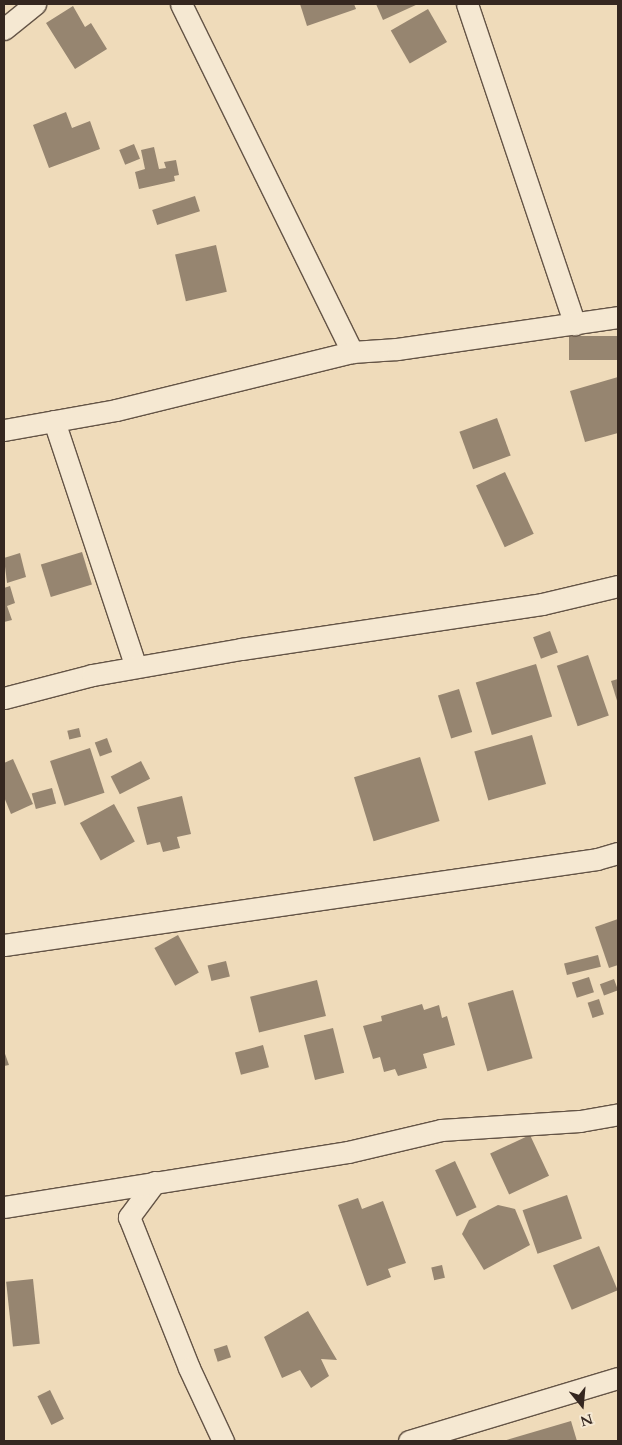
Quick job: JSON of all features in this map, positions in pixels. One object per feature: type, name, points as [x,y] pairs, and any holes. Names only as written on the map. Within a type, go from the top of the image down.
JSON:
[{"type":"street","points":[[4,29],[35,4]]},
{"type":"street","points":[[181,4],[352,352]]},
{"type":"street","points":[[467,4],[575,324]]},
{"type":"street","points":[[4,430],[163,399],[352,352],[396,349],[618,317]]},
{"type":"street","points":[[54,421],[136,667]]},
{"type":"street","points":[[4,698],[136,667],[542,604],[618,586]]},
{"type":"street","points":[[4,945],[587,860],[618,852]]},
{"type":"street","points":[[4,1207],[348,1152],[441,1130],[580,1121],[618,1114]]},
{"type":"street","points":[[155,1182],[130,1217],[190,1368],[223,1441]]},
{"type":"street","points":[[409,1441],[618,1378]]},
{"type":"building","points":[[300,4],[354,4],[356,9],[307,26]]},
{"type":"building","points":[[376,4],[418,4],[383,20]]},
{"type":"building","points":[[73,6],[85,27],[91,23],[107,49],[75,69],[46,23]]},
{"type":"building","points":[[428,9],[447,42],[410,63],[391,30]]},
{"type":"building","points":[[66,112],[72,128],[90,121],[100,149],[49,168],[33,125]]},
{"type":"building","points":[[134,144],[140,159],[125,165],[119,150]]},
{"type":"building","points":[[154,147],[159,169],[166,168],[164,162],[176,160],[179,175],[174,176],[175,181],[139,189],[135,172],[145,169],[141,150]]},
{"type":"building","points":[[195,196],[200,211],[157,225],[152,210]]},
{"type":"building","points":[[216,245],[227,292],[186,301],[175,254]]},
{"type":"building","points":[[569,336],[618,336],[618,360],[569,360]]},
{"type":"building","points":[[618,377],[618,433],[585,442],[570,391]]},
{"type":"building","points":[[497,418],[511,456],[473,469],[459,432]]},
{"type":"building","points":[[505,472],[534,534],[505,547],[476,486]]},
{"type":"building","points":[[82,552],[92,585],[51,597],[41,565]]},
{"type":"building","points":[[20,553],[26,577],[7,583],[4,558]]},
{"type":"building","points":[[10,586],[15,603],[7,606],[12,620],[4,622],[4,588]]},
{"type":"building","points":[[550,631],[558,653],[541,659],[533,637]]},
{"type":"building","points":[[588,655],[609,716],[578,726],[557,666]]},
{"type":"building","points":[[536,664],[552,717],[492,735],[476,682]]},
{"type":"building","points":[[618,679],[618,704],[611,681]]},
{"type":"building","points":[[459,689],[472,732],[451,738],[438,695]]},
{"type":"building","points":[[79,728],[81,737],[69,739],[67,731]]},
{"type":"building","points":[[532,735],[546,784],[488,801],[474,752]]},
{"type":"building","points":[[107,738],[112,752],[100,757],[95,742]]},
{"type":"building","points":[[90,748],[105,793],[65,806],[50,761]]},
{"type":"building","points":[[420,757],[440,821],[374,841],[354,777]]},
{"type":"building","points":[[13,759],[33,804],[11,814],[4,797],[4,763]]},
{"type":"building","points":[[141,761],[150,779],[120,794],[111,776]]},
{"type":"building","points":[[52,788],[56,803],[36,809],[32,793]]},
{"type":"building","points":[[182,796],[191,834],[177,837],[180,848],[163,852],[160,842],[147,845],[137,807]]},
{"type":"building","points":[[114,804],[135,842],[101,861],[80,823]]},
{"type":"building","points":[[618,919],[618,965],[609,968],[595,927]]},
{"type":"building","points":[[178,935],[199,973],[175,986],[154,948]]},
{"type":"building","points":[[598,955],[601,967],[567,975],[564,963]]},
{"type":"building","points":[[226,961],[230,977],[211,981],[208,966]]},
{"type":"building","points":[[589,977],[594,992],[577,998],[572,983]]},
{"type":"building","points":[[614,979],[618,990],[604,995],[600,984]]},
{"type":"building","points":[[317,980],[326,1016],[259,1033],[250,997]]},
{"type":"building","points":[[513,990],[533,1058],[487,1071],[468,1003]]},
{"type":"building","points":[[599,999],[604,1014],[593,1018],[588,1003]]},
{"type":"building","points":[[422,1004],[424,1010],[439,1005],[442,1018],[447,1016],[455,1045],[423,1054],[427,1068],[398,1076],[395,1069],[384,1072],[380,1057],[373,1059],[363,1026],[382,1021],[381,1016]]},
{"type":"building","points":[[333,1028],[344,1073],[315,1080],[304,1035]]},
{"type":"building","points":[[263,1045],[269,1067],[241,1075],[235,1053]]},
{"type":"building","points":[[4,1051],[9,1065],[4,1066]]},
{"type":"building","points":[[530,1135],[549,1176],[509,1194],[490,1154]]},
{"type":"building","points":[[455,1161],[477,1207],[457,1217],[435,1170]]},
{"type":"building","points":[[567,1195],[582,1238],[538,1254],[523,1210]]},
{"type":"building","points":[[358,1198],[362,1209],[383,1201],[406,1263],[388,1269],[391,1277],[367,1286],[338,1205]]},
{"type":"building","points":[[498,1205],[515,1209],[530,1245],[484,1270],[462,1234],[469,1220]]},
{"type":"building","points":[[599,1246],[618,1290],[572,1310],[553,1266]]},
{"type":"building","points":[[442,1265],[445,1278],[434,1280],[431,1267]]},
{"type":"building","points":[[33,1279],[40,1344],[13,1346],[6,1282]]},
{"type":"building","points":[[308,1311],[337,1360],[321,1359],[329,1376],[311,1388],[300,1370],[282,1378],[264,1337]]},
{"type":"building","points":[[227,1345],[231,1357],[218,1362],[214,1349]]},
{"type":"building","points":[[50,1390],[64,1419],[51,1425],[37,1396]]},
{"type":"building","points":[[571,1421],[577,1441],[503,1441]]}]
